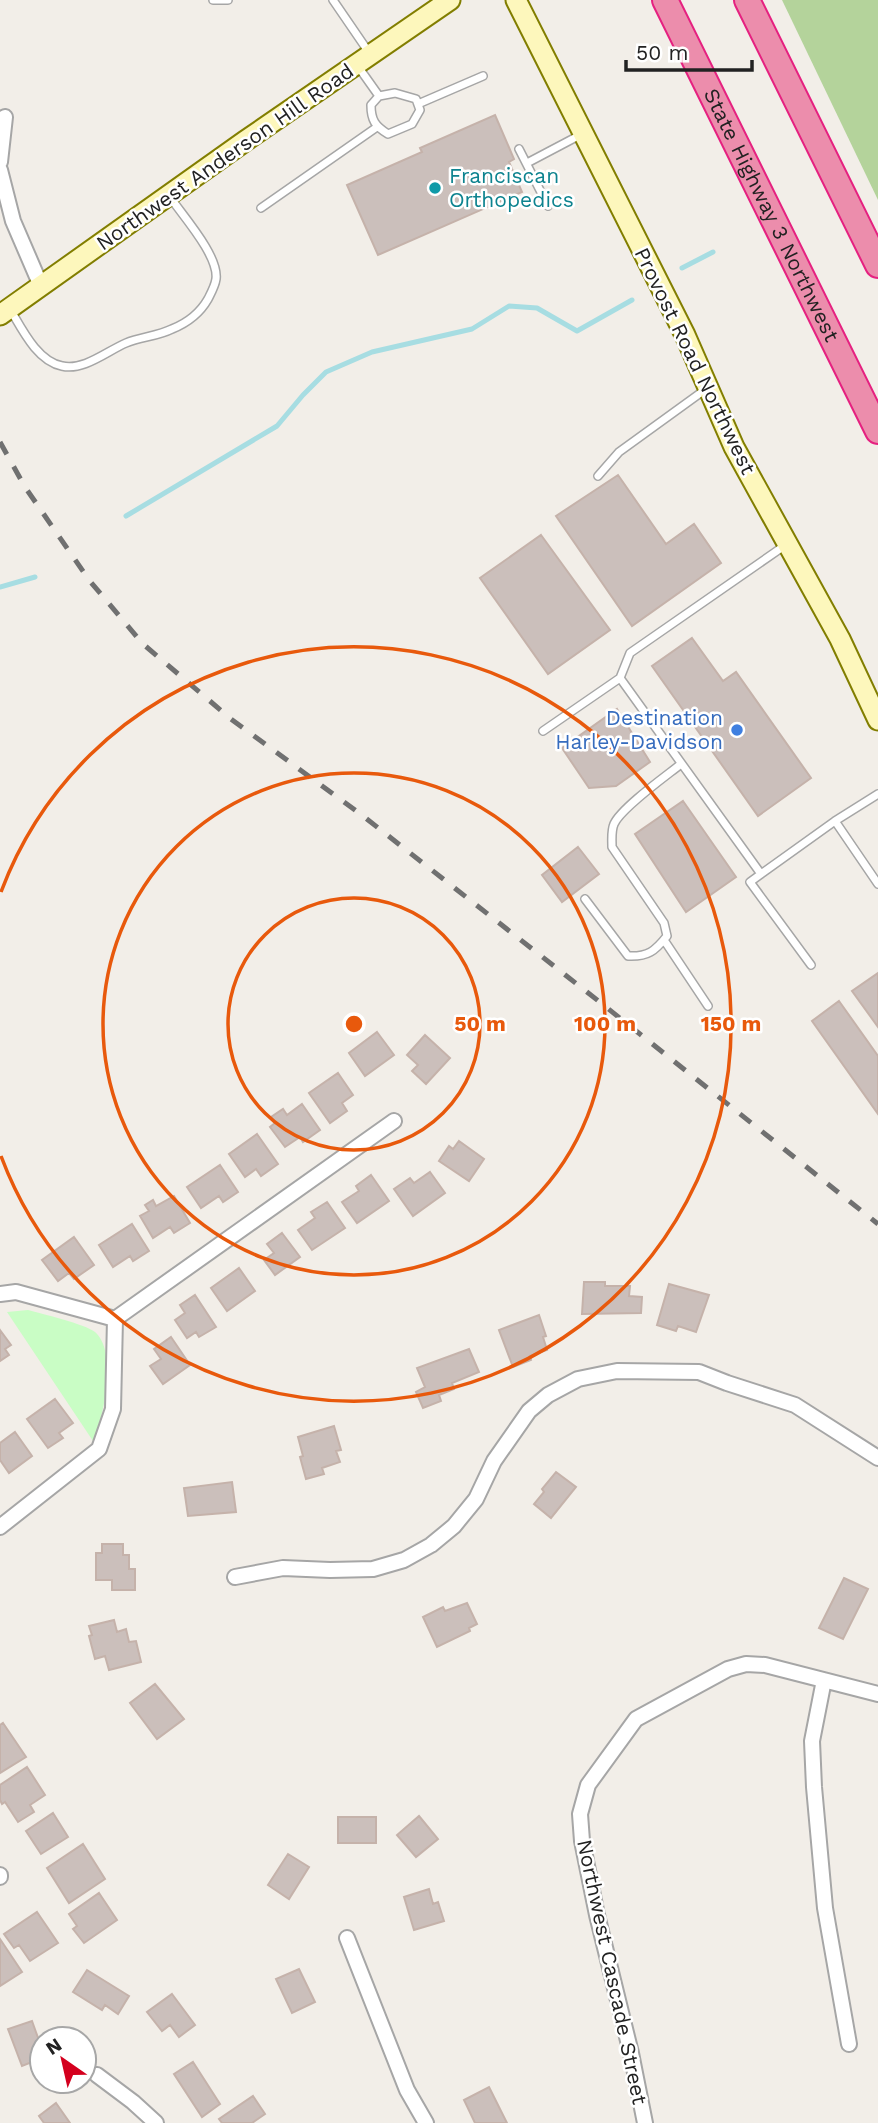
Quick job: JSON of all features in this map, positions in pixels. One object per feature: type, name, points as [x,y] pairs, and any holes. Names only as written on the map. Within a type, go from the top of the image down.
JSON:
[{"type":"highway","name":"State Highway 3 Northwest","points":[[665,0],[878,431]]},
{"type":"highway","points":[[747,0],[878,265]]},
{"type":"street","name":"Northwest Anderson Hill Road","points":[[5,311],[450,0]]},
{"type":"street","name":"Provost Road Northwest","points":[[516,0],[685,335],[734,447],[840,639],[878,720]]},
{"type":"street","points":[[0,162],[3,121]]},
{"type":"street","points":[[0,170],[13,221],[41,286]]},
{"type":"street","points":[[115,1319],[394,1121]]},
{"type":"street","points":[[0,1294],[16,1292],[115,1319]]},
{"type":"street","points":[[0,1527],[99,1449],[113,1409],[115,1319]]},
{"type":"street","points":[[235,1577],[283,1568],[373,1569],[404,1560],[431,1545],[454,1526],[477,1499],[494,1461],[529,1411],[548,1395],[578,1379],[604,1374],[650,1370],[699,1372],[795,1405],[878,1458]]},
{"type":"street","name":"Northwest Cascade Street","points":[[645,2123],[582,1841],[580,1814],[588,1785],[636,1719],[728,1669],[746,1664],[765,1665],[878,1693]]},
{"type":"street","points":[[824,1680],[812,1741],[814,1787],[825,1908],[849,2044]]},
{"type":"street","points":[[347,1938],[407,2090],[426,2123]]},
{"type":"street","points":[[98,2076],[156,2123]]},
{"type":"lane","points":[[213,0],[228,0]]},
{"type":"lane","points":[[333,0],[379,96]]},
{"type":"lane","points":[[418,104],[483,76]]},
{"type":"lane","points":[[395,93],[416,99],[418,104],[420,110],[412,124],[388,134],[377,127],[371,117],[371,105],[379,96],[395,93]]},
{"type":"lane","points":[[261,208],[377,127]]},
{"type":"lane","points":[[527,163],[583,133]]},
{"type":"lane","points":[[519,149],[548,205]]},
{"type":"lane","points":[[5,311],[49,360],[61,366],[74,367],[129,342],[172,330],[194,316],[212,292],[216,277],[214,265],[208,251],[169,195]]},
{"type":"lane","points":[[598,476],[619,452],[708,387]]},
{"type":"lane","points":[[543,731],[620,678],[630,653],[788,544]]},
{"type":"lane","points":[[620,678],[761,874]]},
{"type":"lane","points":[[585,899],[628,956],[641,957],[656,950],[667,936],[664,923],[612,846],[612,832],[615,821],[629,807],[681,764]]},
{"type":"lane","points":[[811,965],[750,881],[878,794]]},
{"type":"lane","points":[[835,821],[878,884]]},
{"type":"lane","points":[[664,940],[708,1006]]},
{"type":"green space","points":[[782,0],[878,0],[878,200]]},
{"type":"green space","points":[[28,1310],[90,1329],[102,1341],[106,1354],[107,1385],[93,1441],[7,1312]]},
{"type":"building","name":"Franciscan Orthopedics","points":[[495,115],[514,159],[509,162],[522,192],[378,255],[347,185],[422,152],[420,148]]},
{"type":"building","points":[[618,475],[666,544],[694,524],[721,563],[632,626],[556,516]]},
{"type":"building","points":[[541,535],[610,630],[548,674],[480,578]]},
{"type":"building","name":"Destination Harley-Davidson","points":[[692,638],[723,681],[736,672],[811,778],[758,816],[652,666]]},
{"type":"building","points":[[617,709],[650,762],[616,786],[589,788],[562,748]]},
{"type":"building","points":[[683,801],[736,877],[686,912],[635,834]]},
{"type":"building","points":[[578,847],[599,874],[562,902],[542,875]]},
{"type":"building","points":[[878,973],[878,1027],[852,991]]},
{"type":"building","points":[[839,1001],[878,1056],[878,1114],[812,1021]]},
{"type":"building","points":[[377,1032],[394,1055],[365,1076],[349,1053]]},
{"type":"building","points":[[425,1035],[450,1058],[426,1084],[412,1071],[418,1065],[407,1055]]},
{"type":"building","points":[[338,1073],[353,1095],[342,1103],[347,1111],[330,1123],[309,1093]]},
{"type":"building","points":[[302,1104],[320,1130],[303,1142],[300,1137],[285,1147],[270,1127],[275,1123],[271,1117],[283,1109],[287,1115]]},
{"type":"building","points":[[257,1134],[278,1164],[261,1176],[256,1169],[245,1177],[229,1154]]},
{"type":"building","points":[[459,1141],[484,1159],[469,1181],[439,1161],[449,1146],[453,1149]]},
{"type":"building","points":[[220,1165],[238,1192],[223,1202],[219,1196],[201,1208],[187,1187]]},
{"type":"building","points":[[430,1172],[445,1193],[413,1216],[394,1189],[410,1178],[414,1183]]},
{"type":"building","points":[[371,1175],[389,1201],[357,1223],[342,1202],[359,1191],[356,1186]]},
{"type":"building","points":[[174,1196],[190,1223],[174,1233],[170,1227],[153,1238],[140,1216],[149,1211],[145,1205],[153,1200],[156,1206]]},
{"type":"building","points":[[327,1202],[345,1228],[312,1250],[298,1230],[315,1218],[311,1212]]},
{"type":"building","points":[[132,1224],[149,1251],[133,1261],[130,1256],[113,1267],[99,1245]]},
{"type":"building","points":[[282,1233],[300,1257],[275,1275],[264,1260],[274,1253],[267,1244]]},
{"type":"building","points":[[74,1237],[94,1265],[74,1279],[69,1273],[58,1281],[42,1260]]},
{"type":"building","points":[[239,1268],[255,1291],[227,1311],[211,1288]]},
{"type":"building","points":[[584,1282],[605,1282],[605,1286],[630,1286],[629,1296],[642,1297],[641,1313],[582,1314]]},
{"type":"building","points":[[669,1284],[709,1295],[696,1332],[678,1326],[676,1331],[657,1325]]},
{"type":"building","points":[[195,1295],[216,1327],[199,1337],[196,1332],[187,1338],[175,1320],[185,1313],[180,1305]]},
{"type":"building","points":[[539,1315],[546,1336],[543,1337],[547,1350],[530,1356],[531,1360],[513,1367],[499,1330]]},
{"type":"building","points":[[0,1330],[11,1345],[5,1349],[9,1355],[0,1361]]},
{"type":"building","points":[[171,1337],[190,1365],[163,1384],[150,1366],[161,1359],[154,1349]]},
{"type":"building","points":[[469,1349],[479,1372],[452,1383],[454,1389],[439,1395],[441,1401],[423,1408],[416,1392],[425,1387],[417,1368]]},
{"type":"building","points":[[55,1399],[73,1423],[59,1433],[63,1438],[48,1448],[27,1419]]},
{"type":"building","points":[[334,1426],[341,1450],[336,1451],[340,1462],[322,1468],[324,1474],[306,1479],[298,1437]]},
{"type":"building","points":[[15,1432],[32,1456],[9,1473],[0,1460],[0,1443]]},
{"type":"building","points":[[556,1472],[576,1487],[551,1518],[534,1504]]},
{"type":"building","points":[[232,1482],[236,1512],[188,1516],[184,1488]]},
{"type":"building","points":[[102,1544],[123,1544],[123,1555],[129,1555],[129,1569],[135,1569],[135,1590],[112,1590],[112,1580],[96,1580],[96,1553],[102,1553]]},
{"type":"building","points":[[844,1578],[868,1589],[843,1639],[819,1628]]},
{"type":"building","points":[[467,1603],[477,1624],[469,1628],[470,1631],[437,1647],[423,1617],[443,1607],[445,1611]]},
{"type":"building","points":[[114,1620],[117,1632],[126,1629],[129,1642],[136,1641],[141,1662],[109,1670],[105,1656],[95,1659],[89,1626]]},
{"type":"building","points":[[155,1684],[184,1719],[157,1739],[130,1703]]},
{"type":"building","points":[[3,1723],[26,1757],[0,1773],[0,1725]]},
{"type":"building","points":[[27,1767],[45,1795],[30,1805],[34,1812],[18,1822],[5,1802],[2,1804],[0,1800],[0,1785]]},
{"type":"building","points":[[53,1813],[68,1837],[41,1854],[26,1831]]},
{"type":"building","points":[[419,1816],[438,1839],[416,1857],[397,1835]]},
{"type":"building","points":[[338,1817],[376,1817],[376,1843],[338,1843]]},
{"type":"building","points":[[83,1844],[105,1879],[69,1903],[47,1868]]},
{"type":"building","points":[[288,1854],[309,1867],[289,1899],[268,1885]]},
{"type":"building","points":[[429,1889],[433,1904],[438,1902],[444,1921],[414,1930],[404,1897]]},
{"type":"building","points":[[99,1893],[117,1920],[84,1943],[73,1929],[77,1926],[69,1914]]},
{"type":"building","points":[[37,1912],[58,1943],[30,1961],[19,1945],[14,1948],[4,1934]]},
{"type":"building","points":[[0,1939],[22,1972],[0,1986]]},
{"type":"building","points":[[299,1969],[315,2002],[292,2013],[276,1979]]},
{"type":"building","points":[[87,1970],[129,1996],[118,2014],[105,2005],[102,2010],[73,1992]]},
{"type":"building","points":[[172,1994],[195,2025],[179,2037],[170,2025],[162,2031],[147,2012]]},
{"type":"building","points":[[32,2021],[33,2025],[28,2025],[28,2064],[22,2066],[8,2029]]},
{"type":"building","points":[[193,2062],[220,2104],[202,2117],[174,2074]]},
{"type":"building","points":[[489,2087],[507,2123],[475,2123],[464,2100]]},
{"type":"building","points":[[253,2096],[265,2114],[252,2123],[222,2123],[219,2119]]},
{"type":"building","points":[[56,2103],[70,2123],[44,2123],[39,2116]]},
{"type":"waterway","points":[[682,268],[713,252]]},
{"type":"waterway","points":[[126,516],[277,426],[326,372],[372,352],[472,329],[509,306],[537,308],[577,331],[632,300]]},
{"type":"waterway","points":[[0,587],[35,577]]},
{"type":"railway","points":[[0,442],[25,487],[89,580],[143,644],[231,719],[363,816],[878,1224]]},
{"type":"place","name":"Franciscan Orthopedics","points":[[435,188]]},
{"type":"place","name":"Destination Harley-Davidson","points":[[737,730]]}]
